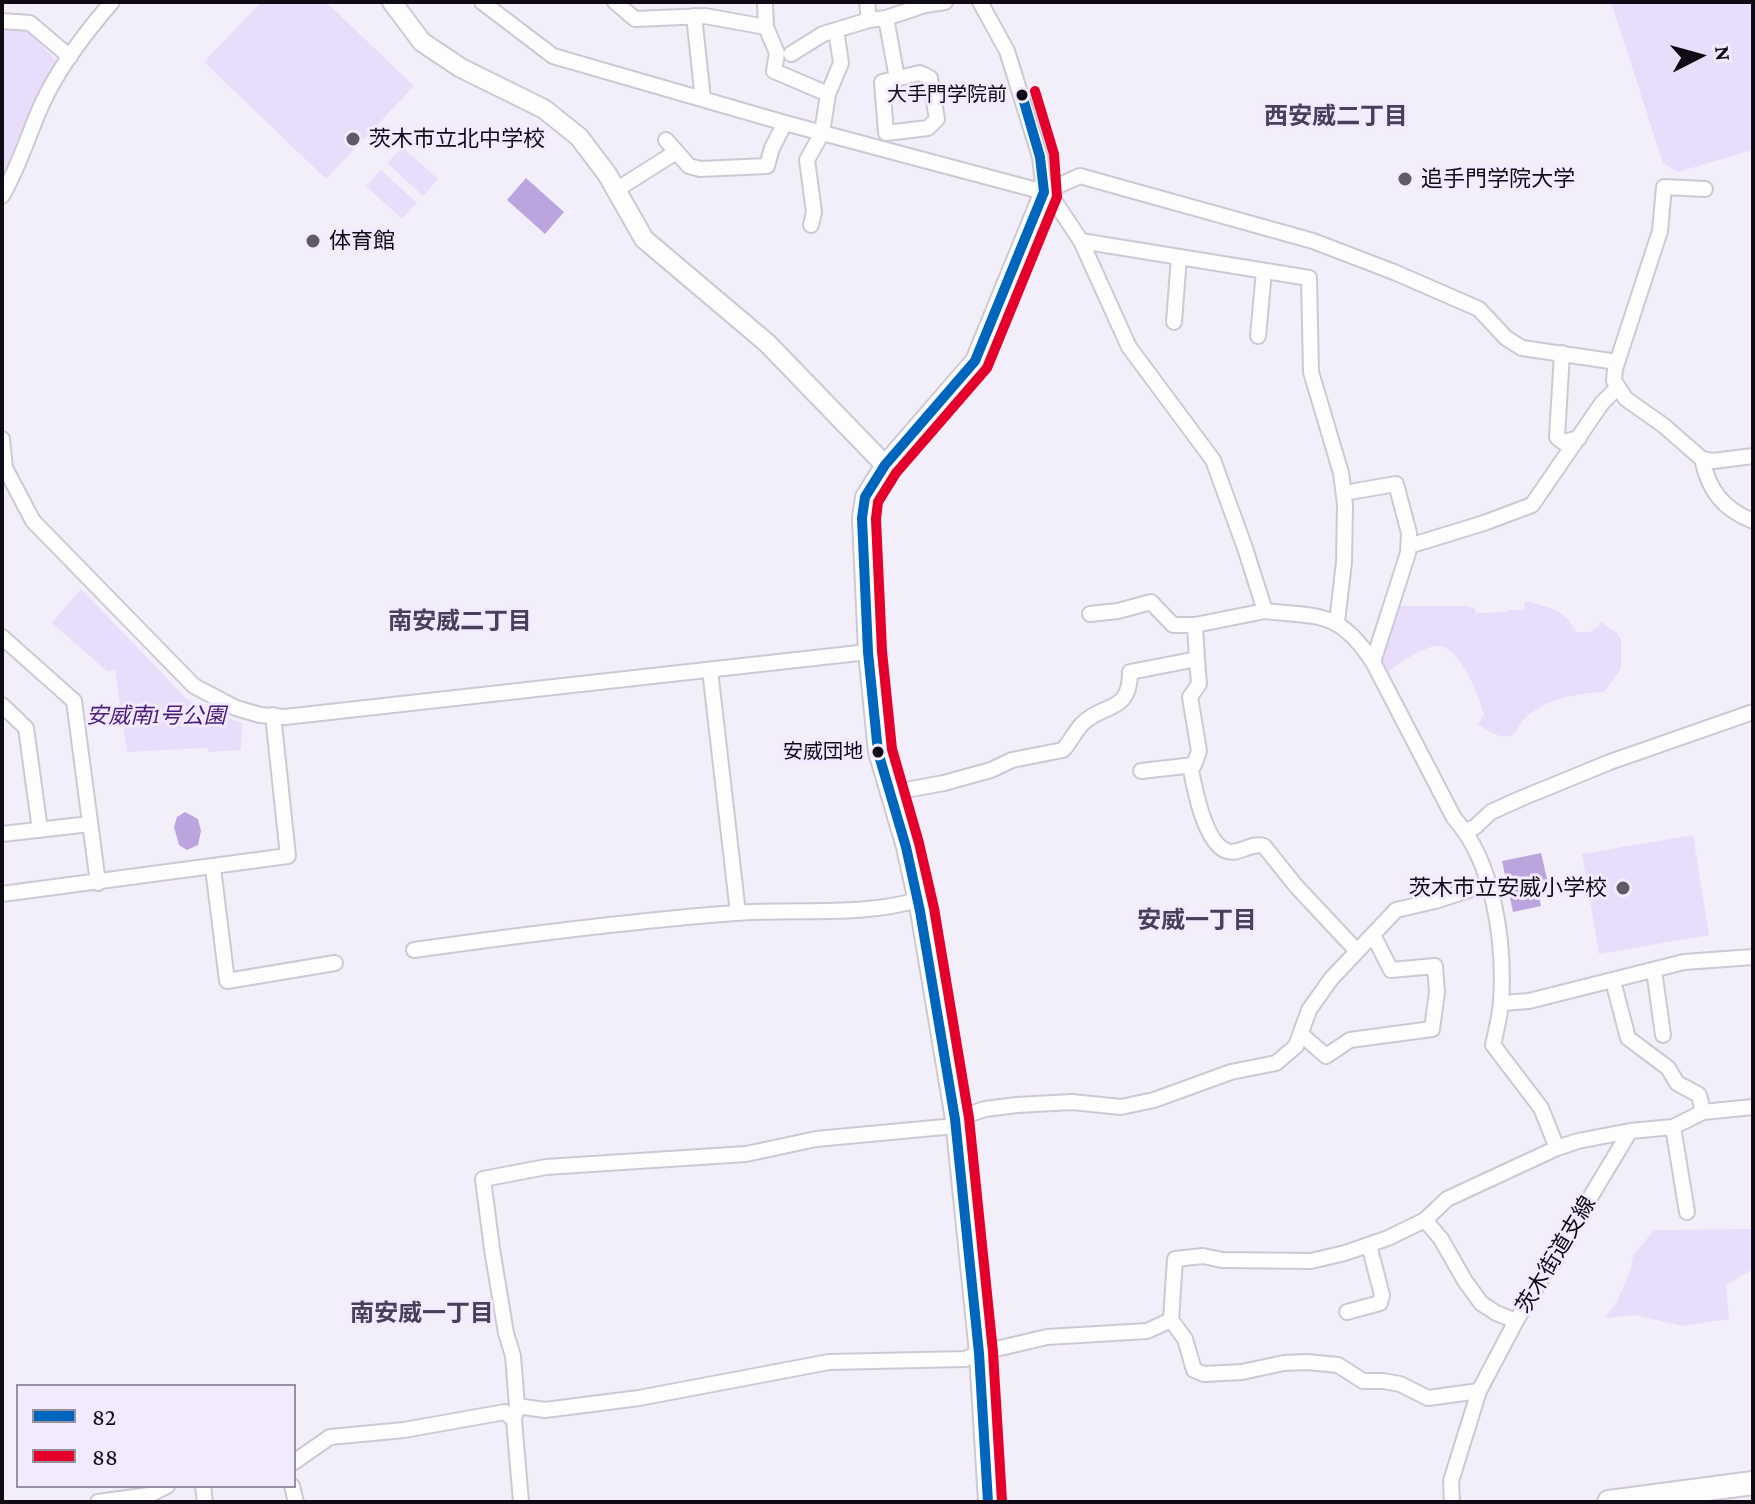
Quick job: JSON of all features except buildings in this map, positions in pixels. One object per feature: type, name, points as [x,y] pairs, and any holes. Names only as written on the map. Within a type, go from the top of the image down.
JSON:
[{"type":"main road","points":[[1609,1502],[1753,1483]]},
{"type":"street","points":[[89,2],[99,16]]},
{"type":"street","points":[[2,196],[42,102],[82,36],[112,2]]},
{"type":"street","points":[[392,2],[422,42],[461,68],[544,109],[579,137],[616,190],[644,239],[767,343],[885,465]]},
{"type":"street","points":[[482,2],[553,56],[785,123],[1044,192],[1055,202],[1081,241],[1129,347],[1213,460],[1265,611]]},
{"type":"street","points":[[615,2],[635,19],[692,12],[766,27]]},
{"type":"street","points":[[765,2],[766,27],[777,53],[774,71],[828,94]]},
{"type":"street","points":[[867,2],[869,20]]},
{"type":"street","points":[[791,54],[823,34],[945,2]]},
{"type":"street","points":[[980,2],[1012,65],[1040,157],[1044,192],[975,361],[885,465],[865,497],[862,518],[868,652],[878,752],[906,847],[955,1123],[979,1353],[988,1502]]},
{"type":"street","points":[[692,12],[703,99]]},
{"type":"street","points":[[886,18],[897,78]]},
{"type":"street","points":[[2,21],[30,23],[70,57]]},
{"type":"street","points":[[811,225],[814,212],[807,160],[822,133],[828,94],[841,63],[836,30]]},
{"type":"street","points":[[920,73],[930,78],[937,119],[928,128],[886,133],[882,82],[897,78],[920,73]]},
{"type":"street","points":[[616,190],[671,146],[689,166],[700,169],[767,166],[785,123]]},
{"type":"street","points":[[1044,192],[1080,176],[1313,241],[1479,309],[1506,338],[1522,348],[1617,362]]},
{"type":"street","points":[[1705,189],[1664,187],[1660,231],[1614,375],[1617,388],[1626,399],[1663,425],[1702,459],[1713,461],[1753,456]]},
{"type":"street","points":[[1081,241],[1309,278],[1311,372],[1344,493],[1344,562],[1337,622]]},
{"type":"street","points":[[1174,322],[1179,257]]},
{"type":"street","points":[[1258,336],[1264,271]]},
{"type":"street","points":[[1562,353],[1557,437],[1563,442],[1579,438]]},
{"type":"street","points":[[1409,546],[1532,505],[1602,403],[1617,388]]},
{"type":"street","points":[[2,439],[5,468],[33,521],[194,686],[215,698],[260,715],[285,717],[868,652]]},
{"type":"street","points":[[1702,459],[1706,479],[1719,500],[1753,521]]},
{"type":"street","points":[[1344,493],[1396,484],[1409,533],[1409,546],[1380,648],[1373,662]]},
{"type":"street","points":[[1090,614],[1118,611],[1151,602],[1173,625],[1195,625],[1265,611],[1337,622],[1358,640],[1373,662],[1454,818],[1466,831],[1479,855],[1496,917],[1501,1003],[1493,1045],[1541,1108],[1557,1148]]},
{"type":"street","points":[[1141,771],[1194,765],[1199,751],[1190,697],[1199,684],[1195,625]]},
{"type":"street","points":[[2,637],[74,701],[98,883]]},
{"type":"street","points":[[889,793],[944,783],[991,770],[1012,760],[1063,750],[1083,723],[1126,697],[1130,689],[1130,672],[1197,659]]},
{"type":"street","points":[[710,670],[738,913]]},
{"type":"street","points":[[2,705],[26,728],[40,830]]},
{"type":"street","points":[[1466,831],[1491,812],[1522,798],[1610,762],[1753,712]]},
{"type":"street","points":[[2,894],[288,856],[273,715]]},
{"type":"street","points":[[1190,765],[1198,804],[1210,833],[1223,849],[1231,852],[1256,844],[1264,846],[1296,886],[1356,950]]},
{"type":"street","points":[[2,834],[90,824]]},
{"type":"street","points":[[213,868],[227,981],[335,963]]},
{"type":"street","points":[[521,1502],[513,1356],[506,1333],[483,1179],[546,1167],[746,1154],[816,1139],[955,1123],[985,1109],[1017,1105],[1072,1102],[1121,1107],[1154,1100],[1231,1072],[1276,1063],[1290,1053],[1302,1035],[1309,1010],[1356,950],[1396,910],[1488,884]]},
{"type":"street","points":[[414,950],[568,928],[738,913],[865,908],[917,900]]},
{"type":"street","points":[[1302,1035],[1326,1056],[1350,1040],[1432,1029],[1437,992],[1435,966],[1391,970],[1373,935]]},
{"type":"street","points":[[1501,1003],[1529,1001],[1684,962],[1753,957]]},
{"type":"street","points":[[1654,970],[1663,1035]]},
{"type":"street","points":[[1613,981],[1628,1038],[1668,1068],[1677,1083],[1699,1095],[1703,1112]]},
{"type":"street","points":[[1479,1391],[1428,1398],[1400,1384],[1363,1381],[1338,1365],[1307,1362],[1284,1363],[1242,1372],[1204,1374],[1194,1370],[1185,1339],[1171,1320],[1175,1259],[1203,1256],[1222,1260],[1311,1261],[1369,1245],[1425,1220],[1447,1199],[1557,1148],[1630,1131],[1673,1127],[1703,1112],[1753,1107]]},
{"type":"street","points":[[1673,1127],[1687,1212]]},
{"type":"street","name":"茨木街道支線","points":[[1452,1502],[1451,1481],[1479,1391],[1516,1321],[1630,1131]]},
{"type":"street","points":[[1425,1220],[1441,1239],[1481,1303],[1516,1321]]},
{"type":"street","points":[[1347,1312],[1380,1303],[1382,1295],[1369,1245]]},
{"type":"street","points":[[296,1461],[330,1437],[404,1430],[505,1412],[639,1398],[829,1362],[965,1359],[1047,1337],[1147,1331],[1171,1320]]},
{"type":"street","points":[[98,1502],[164,1492]]},
{"type":"green space","points":[[261,2],[326,2],[414,86],[326,179],[204,62]]},
{"type":"green space","points":[[1611,2],[1753,2],[1753,150],[1678,172],[1663,163]]},
{"type":"green space","points":[[2,26],[23,27],[58,62],[41,89],[2,183]]},
{"type":"green space","points":[[402,147],[438,179],[423,196],[387,163]]},
{"type":"green space","points":[[381,170],[417,203],[402,219],[366,186]]},
{"type":"green space","name":"安威南1号公園","points":[[81,589],[185,697],[201,709],[242,723],[241,750],[208,752],[207,748],[127,752],[115,670],[107,671],[52,623]]},
{"type":"green space","points":[[1525,601],[1562,614],[1576,632],[1590,632],[1601,622],[1617,633],[1621,640],[1621,669],[1604,692],[1553,701],[1530,714],[1515,734],[1500,736],[1478,724],[1484,715],[1478,696],[1453,653],[1437,646],[1425,649],[1387,672],[1381,660],[1399,606],[1466,606],[1475,608],[1476,613],[1505,612],[1524,610]]},
{"type":"green space","points":[[1693,835],[1709,935],[1599,954],[1582,854]]},
{"type":"green space","points":[[1753,1229],[1753,1269],[1726,1285],[1729,1319],[1682,1326],[1635,1315],[1605,1318],[1617,1302],[1633,1256],[1654,1230]]},
{"type":"shaded area","points":[[526,178],[564,212],[545,234],[507,200]]},
{"type":"shaded area","points":[[185,812],[198,819],[201,831],[198,845],[187,850],[179,845],[174,827],[177,817]]},
{"type":"shaded area","points":[[1541,853],[1548,883],[1537,886],[1541,906],[1513,912],[1502,861]]},
{"type":"transit line","name":"88","points":[[1002,1501],[993,1352],[969,1118],[934,908],[892,749],[882,651],[876,519],[878,502],[896,473],[987,368],[1057,197],[1054,154],[1035,91]]},
{"type":"transit line","name":"82","points":[[988,1502],[979,1353],[955,1119],[920,911],[906,847],[878,752],[868,652],[862,518],[865,497],[885,465],[975,361],[1044,192],[1040,157],[1022,95]]},
{"type":"place","name":"大手門学院前","points":[[1022,95]]},
{"type":"place","name":"茨木市立北中学校","points":[[353,139]]},
{"type":"place","name":"追手門学院大学","points":[[1405,179]]},
{"type":"place","name":"体育館","points":[[313,241]]},
{"type":"place","name":"安威団地","points":[[878,752]]},
{"type":"place","name":"茨木市立安威小学校","points":[[1623,888]]},
{"type":"district","name":"西安威二丁目","points":[[1336,117]]},
{"type":"district","name":"南安威二丁目","points":[[460,622]]},
{"type":"district","name":"安威一丁目","points":[[1197,921]]},
{"type":"district","name":"南安威一丁目","points":[[422,1314]]}]
